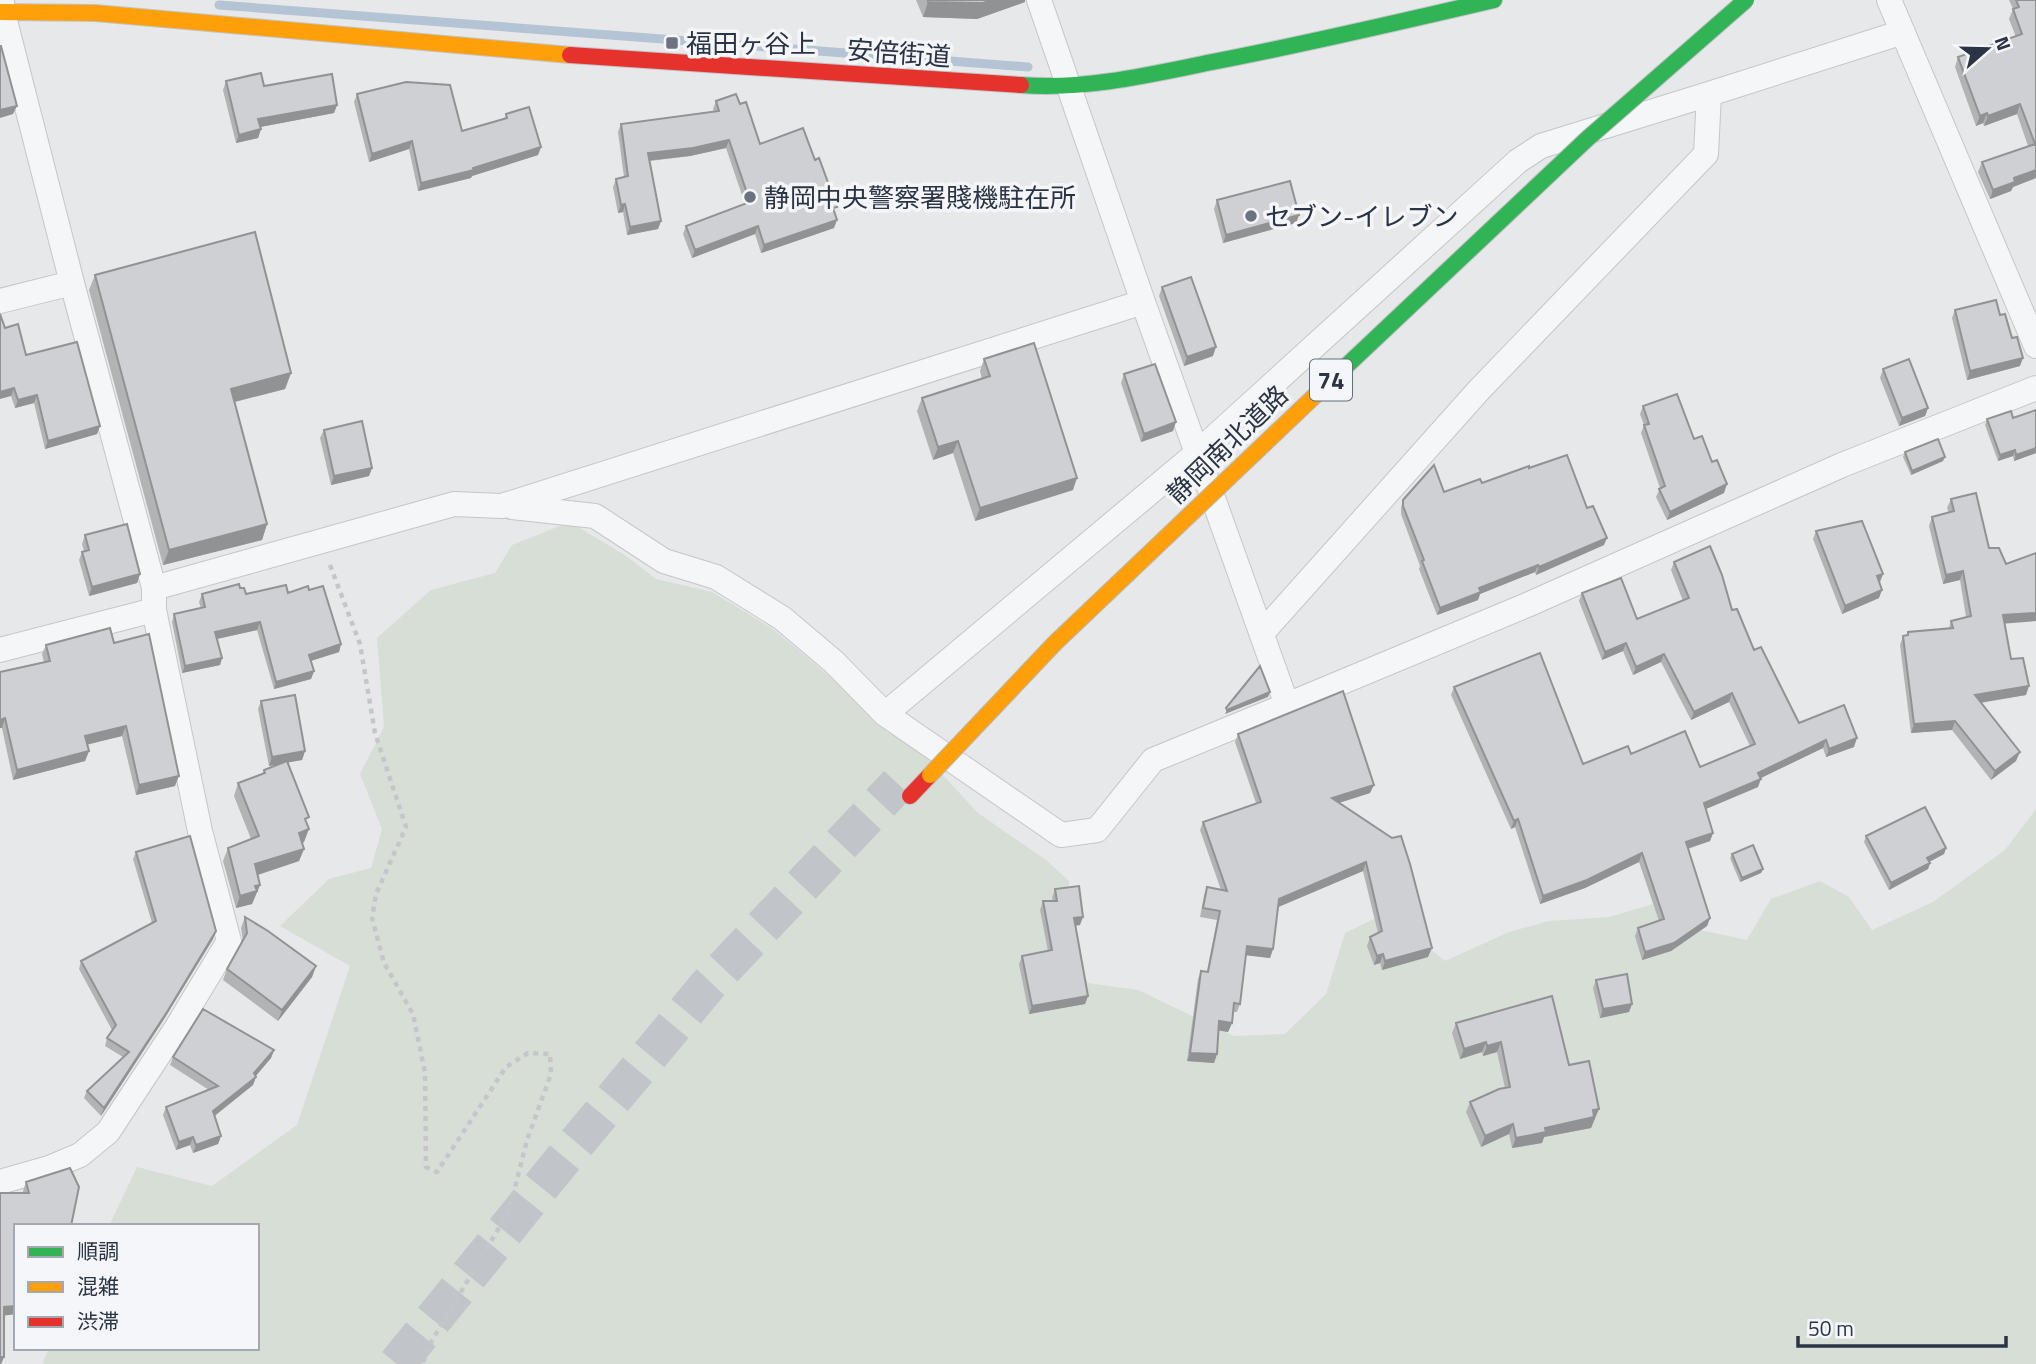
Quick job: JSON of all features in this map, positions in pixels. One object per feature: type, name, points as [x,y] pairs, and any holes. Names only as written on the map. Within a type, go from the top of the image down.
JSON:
[{"type":"main road","name":"安倍街道","points":[[2,8],[94,13],[587,57],[1030,86],[1068,86],[1124,79],[1295,47],[1494,0]]},
{"type":"main road","name":"静岡南北道路","points":[[910,796],[1055,643],[1399,315],[1587,139],[1746,0]]},
{"type":"main road","points":[[1478,219],[1586,116]]},
{"type":"main road","name":"静岡南北道路","points":[[972,708],[1116,564],[1439,257]]},
{"type":"main road","points":[[926,754],[944,736]]},
{"type":"street","points":[[1039,0],[1143,302],[1287,705]]},
{"type":"street","points":[[1889,0],[2036,346]]},
{"type":"street","points":[[0,1182],[80,1155],[108,1132],[229,941],[200,831],[154,599],[2,8]]},
{"type":"street","points":[[886,714],[1197,453],[1518,161],[1541,146],[1903,32]]},
{"type":"street","points":[[1262,633],[1479,390],[1706,154],[1709,93]]},
{"type":"street","points":[[0,301],[72,283]]},
{"type":"street","points":[[502,506],[1143,302]]},
{"type":"street","points":[[0,650],[321,541],[454,504],[502,506],[594,516],[664,561],[716,576],[782,618],[834,663],[886,714],[1061,835],[1097,830],[1153,760],[1527,605],[1842,465],[2036,388]]},
{"type":"path","points":[[321,541],[360,644],[375,733],[406,827],[376,894],[372,918],[384,964],[413,1014],[425,1073],[426,1167],[438,1172],[506,1067],[527,1053],[550,1054],[551,1074],[527,1140],[509,1211],[427,1349],[424,1364]]},
{"type":"shaded area","points":[[570,522],[626,556],[656,579],[712,592],[773,629],[864,705],[887,732],[912,742],[978,813],[1046,860],[1069,881],[1066,941],[1088,983],[1138,990],[1234,1036],[1285,1034],[1326,994],[1345,933],[1386,913],[1445,961],[1509,932],[1549,921],[1609,917],[1667,900],[1695,929],[1747,940],[1771,899],[1820,881],[1849,897],[1872,930],[1933,902],[2005,850],[2036,809],[2036,1364],[42,1364],[48,1350],[259,1350],[259,1224],[110,1224],[137,1167],[212,1186],[297,1125],[350,966],[280,926],[329,879],[371,868],[382,829],[360,774],[384,727],[377,638],[431,590],[495,573],[512,545]]},
{"type":"building","points":[[928,0],[992,0],[983,3]]},
{"type":"building","points":[[2016,0],[2036,0],[2036,170],[1993,190],[1982,162],[2035,144],[2020,104],[1988,116],[1987,113],[1980,116],[1958,57],[2022,34],[2013,9],[2019,7]]},
{"type":"building","points":[[0,46],[17,106],[0,110]]},
{"type":"building","points":[[261,73],[264,86],[332,74],[337,105],[258,119],[261,129],[239,135],[226,81]]},
{"type":"building","points":[[406,82],[450,85],[462,131],[507,118],[506,114],[529,107],[541,147],[473,168],[474,170],[421,183],[412,141],[372,154],[357,94]]},
{"type":"building","points":[[736,94],[740,104],[746,102],[760,144],[803,128],[815,160],[819,158],[837,207],[833,208],[837,220],[764,245],[758,226],[695,250],[686,226],[750,202],[729,140],[693,148],[648,153],[661,221],[630,227],[625,204],[621,205],[616,179],[628,176],[621,124],[719,111],[716,101]]},
{"type":"building","points":[[1290,181],[1299,215],[1226,235],[1217,200]]},
{"type":"building","points":[[255,232],[291,373],[231,389],[267,524],[169,550],[95,275]]},
{"type":"building","points":[[1191,277],[1216,347],[1187,357],[1162,287]]},
{"type":"building","points":[[1996,300],[2000,315],[2005,314],[2012,338],[2017,337],[2023,358],[1970,371],[1955,310]]},
{"type":"building","points":[[0,314],[5,328],[18,324],[26,355],[77,342],[100,426],[48,441],[37,395],[18,400],[14,388],[0,392]]},
{"type":"building","points":[[1034,343],[1077,478],[980,508],[958,441],[938,447],[922,398],[990,376],[984,359]]},
{"type":"building","points":[[1909,359],[1928,408],[1902,418],[1883,369]]},
{"type":"building","points":[[1155,364],[1176,422],[1144,434],[1124,374]]},
{"type":"building","points":[[1677,394],[1694,439],[1702,436],[1712,462],[1717,460],[1727,484],[1670,512],[1659,489],[1665,486],[1644,425],[1649,424],[1643,406]]},
{"type":"building","points":[[2036,410],[2036,448],[2016,455],[2015,450],[2000,455],[1987,419],[2011,411],[2013,418]]},
{"type":"building","points":[[362,421],[372,468],[334,476],[324,430]]},
{"type":"building","points":[[1938,439],[1945,457],[1912,471],[1905,452]]},
{"type":"building","points":[[1567,455],[1587,508],[1593,506],[1607,538],[1539,567],[1538,565],[1479,588],[1481,592],[1440,608],[1403,500],[1434,465],[1444,492],[1480,479],[1482,483]]},
{"type":"building","points":[[1976,493],[1989,548],[1999,548],[2006,564],[2036,553],[2036,613],[2003,615],[2011,659],[2023,658],[2029,686],[1975,695],[2020,752],[1995,771],[1955,721],[1914,724],[1903,636],[1908,635],[1908,632],[1953,628],[1951,621],[1971,616],[1963,571],[1946,575],[1932,517],[1954,511],[1951,499]]},
{"type":"building","points":[[1862,521],[1883,574],[1877,576],[1882,590],[1845,606],[1816,531]]},
{"type":"building","points":[[127,524],[140,574],[92,587],[82,552],[89,550],[85,535]]},
{"type":"building","points":[[1710,546],[1732,610],[1737,609],[1754,650],[1761,647],[1799,723],[1844,705],[1857,738],[1829,749],[1826,740],[1758,773],[1761,779],[1704,803],[1713,833],[1686,842],[1710,918],[1674,943],[1645,952],[1638,928],[1664,919],[1642,853],[1587,880],[1543,896],[1518,819],[1514,821],[1454,687],[1540,653],[1583,764],[1628,746],[1631,754],[1685,731],[1700,767],[1755,744],[1732,693],[1694,712],[1664,654],[1636,667],[1626,643],[1605,652],[1582,593],[1621,578],[1637,619],[1689,598],[1674,562]]},
{"type":"building","points":[[239,584],[246,594],[286,585],[288,593],[308,586],[309,590],[323,586],[341,644],[309,655],[314,671],[276,682],[260,622],[215,632],[222,658],[185,666],[174,614],[205,607],[202,594]]},
{"type":"building","points":[[110,628],[114,643],[149,634],[179,776],[139,785],[126,726],[85,736],[89,751],[17,770],[5,718],[0,720],[0,672],[50,661],[46,645]]},
{"type":"building","points":[[1260,666],[1270,692],[1227,710],[1226,708]]},
{"type":"building","points":[[1343,691],[1374,785],[1332,798],[1392,838],[1401,836],[1432,948],[1385,961],[1383,954],[1377,956],[1370,937],[1382,931],[1366,862],[1279,899],[1273,949],[1247,946],[1240,1004],[1234,1003],[1232,1023],[1219,1021],[1217,1054],[1190,1053],[1201,971],[1208,972],[1220,911],[1203,908],[1207,887],[1227,891],[1203,822],[1261,802],[1238,734]]},
{"type":"building","points":[[295,695],[305,751],[272,757],[261,701]]},
{"type":"building","points":[[287,761],[309,817],[305,819],[309,829],[299,833],[304,849],[255,864],[260,885],[255,886],[257,891],[240,896],[228,848],[259,836],[238,783]]},
{"type":"building","points":[[1925,807],[1946,848],[1927,858],[1930,863],[1891,883],[1866,836]]},
{"type":"building","points":[[190,836],[216,931],[104,1108],[87,1091],[129,1052],[107,1038],[116,1025],[81,961],[156,921],[136,852]]},
{"type":"building","points":[[1753,845],[1763,869],[1742,878],[1732,854]]},
{"type":"building","points":[[1079,886],[1083,917],[1074,918],[1088,996],[1032,1006],[1022,956],[1052,950],[1043,901],[1057,901],[1055,889]]},
{"type":"building","points":[[245,917],[316,966],[282,1010],[227,969],[247,933]]},
{"type":"building","points":[[1627,974],[1632,1004],[1603,1009],[1596,980]]},
{"type":"building","points":[[1552,996],[1569,1065],[1589,1061],[1599,1109],[1593,1110],[1594,1117],[1545,1128],[1546,1132],[1516,1138],[1513,1124],[1485,1136],[1470,1102],[1510,1087],[1501,1042],[1487,1046],[1486,1042],[1464,1049],[1456,1023]]},
{"type":"building","points":[[203,1009],[274,1050],[254,1073],[256,1077],[213,1111],[221,1136],[196,1145],[193,1137],[179,1142],[166,1107],[218,1086],[173,1057]]},
{"type":"building","points":[[70,1168],[79,1187],[71,1224],[14,1224],[14,1306],[4,1307],[4,1357],[0,1357],[0,1193],[29,1193],[26,1182]]},
{"type":"waterway","points":[[219,5],[1028,67]]},
{"type":"tunnel","points":[[397,1364],[708,985],[898,784]]},
{"type":"traffic: fast","points":[[1021,85],[1069,85],[1141,76],[1494,0]]},
{"type":"traffic: fast","points":[[1323,388],[1587,139],[1746,0]]},
{"type":"traffic: slow","points":[[0,12],[95,13],[570,55]]},
{"type":"traffic: slow","points":[[930,775],[1055,643],[1323,388]]},
{"type":"traffic: jam","points":[[570,55],[1021,85]]},
{"type":"traffic: jam","points":[[910,796],[930,775]]},
{"type":"place","name":"福田ヶ谷上","points":[[672,43]]},
{"type":"place","name":"静岡中央警察署賤機駐在所","points":[[750,197]]},
{"type":"place","name":"セブン-イレブン","points":[[1251,216]]}]
